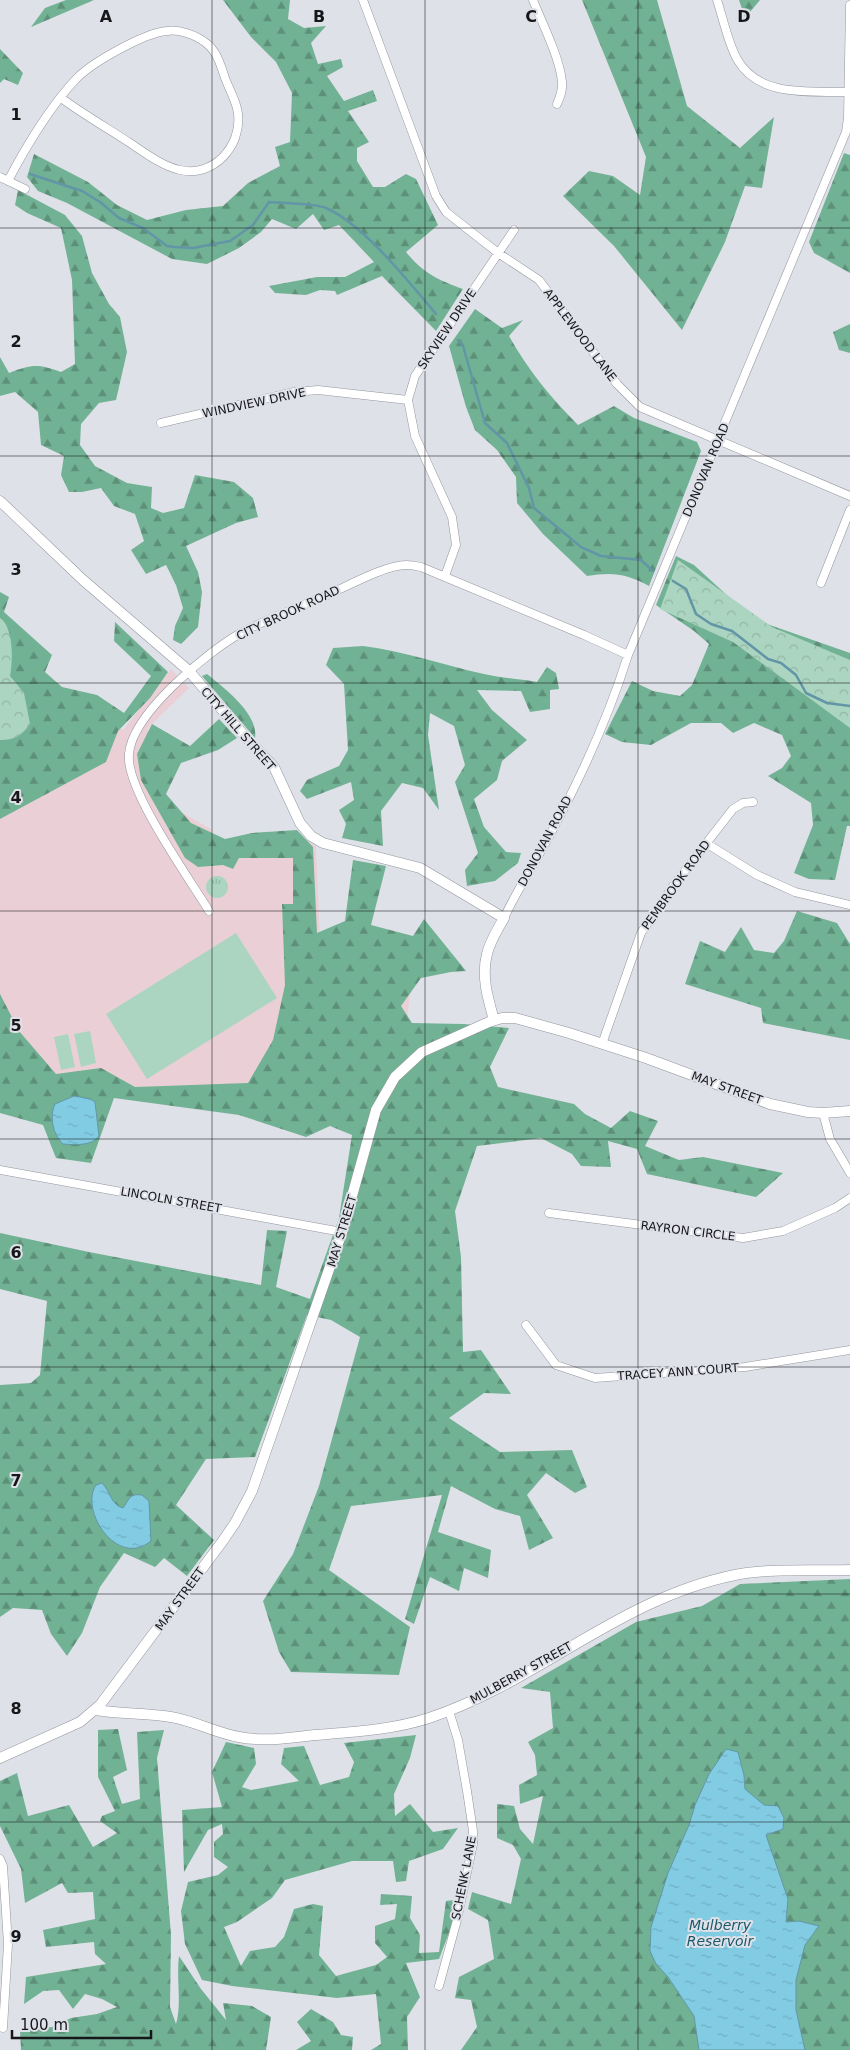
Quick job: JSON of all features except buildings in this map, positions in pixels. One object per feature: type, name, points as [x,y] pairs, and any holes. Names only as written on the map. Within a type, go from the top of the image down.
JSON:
[{"type":"street","name":"APPLEWOOD LANE","points":[[363,0],[436,196],[446,212],[498,253],[539,280],[617,384],[640,407],[850,496]]},
{"type":"street","points":[[533,0],[560,70],[562,88],[557,104]]},
{"type":"street","points":[[717,0],[736,58],[748,75],[765,85],[792,91],[848,92]]},
{"type":"street","name":"DONOVAN ROAD","points":[[504,918],[552,831],[602,726],[617,691],[628,655],[846,132],[850,5]]},
{"type":"street","points":[[8,181],[61,98],[90,67],[142,39],[166,31],[186,33],[206,43],[217,56],[238,113],[237,133],[230,150],[215,164],[200,170],[180,170],[155,159],[61,98]]},
{"type":"street","points":[[0,177],[25,189]]},
{"type":"street","name":"SKYVIEW DRIVE","points":[[445,576],[456,545],[452,517],[415,436],[408,400],[415,376],[514,230]]},
{"type":"street","name":"WINDVIEW DRIVE","points":[[161,424],[294,392],[318,390],[408,400]]},
{"type":"street","name":"CITY HILL STREET","points":[[0,501],[83,580],[188,671],[274,767],[300,823],[311,836],[322,843],[420,868],[504,918]]},
{"type":"street","points":[[821,583],[850,510]]},
{"type":"street","name":"CITY BROOK ROAD","points":[[209,911],[140,797],[129,768],[129,753],[139,724],[188,671],[238,634],[378,572],[405,565],[422,567],[445,576],[628,655]]},
{"type":"street","name":"PEMBROOK ROAD","points":[[602,1044],[630,960],[641,934],[657,908],[733,809],[753,802]]},
{"type":"street","points":[[706,843],[757,875],[795,892],[850,905]]},
{"type":"street","points":[[494,1020],[487,993],[485,964],[488,952],[504,918]]},
{"type":"street","name":"MAY STREET","points":[[0,1758],[80,1722],[96,1710],[222,1542],[243,1509],[255,1482],[342,1232],[373,1119],[384,1094],[395,1077],[422,1052],[494,1020],[515,1018],[602,1044],[757,1100],[796,1110],[823,1113],[850,1111]]},
{"type":"street","points":[[823,1113],[830,1139],[850,1173]]},
{"type":"street","name":"LINCOLN STREET","points":[[0,1170],[342,1232]]},
{"type":"street","name":"RAYRON CIRCLE","points":[[549,1213],[743,1238],[783,1231],[834,1208],[850,1198]]},
{"type":"street","name":"TRACEY ANN COURT","points":[[526,1325],[556,1365],[596,1378],[745,1367],[850,1350]]},
{"type":"street","name":"MULBERRY STREET","points":[[96,1710],[154,1714],[175,1718],[239,1737],[255,1739],[386,1728],[419,1721],[449,1711],[490,1693],[613,1621],[684,1591],[736,1574],[850,1570]]},
{"type":"street","name":"SCHENK LANE","points":[[439,1986],[457,1920],[473,1844],[473,1831],[458,1740],[449,1711]]},
{"type":"street","points":[[0,1859],[3,1866],[8,1944],[3,2028]]},
{"type":"shaded area","points":[[171,669],[189,688],[147,729],[178,761],[158,798],[212,830],[210,843],[295,832],[316,847],[320,936],[411,979],[404,1055],[371,1099],[18,1085],[0,1055],[0,756],[47,678],[123,730]]},
{"type":"green space","points":[[66,0],[94,0],[31,27],[45,8]]},
{"type":"green space","points":[[223,0],[290,0],[288,19],[304,28],[326,26],[311,43],[318,64],[341,59],[343,67],[327,76],[344,101],[373,90],[377,101],[348,111],[369,142],[357,148],[357,161],[373,187],[385,187],[406,174],[416,179],[438,225],[406,252],[432,275],[463,289],[436,331],[382,276],[337,295],[335,291],[320,290],[306,295],[275,293],[269,286],[317,277],[345,277],[374,262],[339,225],[324,230],[313,214],[296,229],[272,219],[261,232],[239,248],[207,264],[172,259],[67,203],[38,191],[27,177],[34,154],[88,182],[117,205],[147,220],[186,210],[223,206],[248,183],[280,166],[275,147],[290,142],[292,93],[276,62],[251,37]]},
{"type":"green space","points":[[582,0],[657,0],[687,106],[740,148],[774,117],[762,188],[745,186],[725,242],[682,330],[614,246],[563,196],[589,171],[613,176],[640,195],[646,157]]},
{"type":"green space","points":[[739,0],[760,0],[745,18]]},
{"type":"green space","points":[[0,49],[23,73],[18,85],[4,79],[0,83]]},
{"type":"green space","points":[[844,153],[850,155],[850,273],[814,253],[809,242]]},
{"type":"green space","points":[[18,190],[65,215],[82,236],[92,273],[109,304],[120,317],[127,352],[116,400],[99,403],[81,424],[80,445],[95,466],[127,483],[152,487],[151,508],[163,513],[184,508],[195,475],[234,482],[253,498],[258,517],[236,523],[186,546],[198,572],[202,592],[198,627],[181,644],[173,640],[175,626],[183,608],[176,585],[166,565],[146,574],[131,550],[144,541],[135,514],[114,506],[101,488],[82,492],[69,492],[61,475],[64,456],[41,445],[38,412],[15,392],[0,396],[0,357],[9,373],[35,366],[61,372],[75,364],[72,280],[61,228],[27,213],[15,205]]},
{"type":"green space","points":[[475,309],[502,328],[523,320],[509,336],[540,383],[578,425],[614,406],[634,418],[697,442],[701,451],[649,586],[626,576],[604,574],[587,576],[543,534],[517,503],[516,477],[497,450],[475,430],[466,407],[449,346]]},
{"type":"green space","points":[[850,324],[850,353],[839,350],[833,332]]},
{"type":"green space","points":[[676,556],[694,565],[753,619],[850,653],[850,826],[847,826],[835,880],[809,879],[794,873],[813,825],[811,803],[768,776],[782,768],[791,756],[782,735],[754,723],[733,733],[721,723],[691,723],[651,745],[622,742],[605,734],[632,681],[653,691],[680,696],[692,685],[709,644],[694,631],[656,605]]},
{"type":"green space","points":[[678,560],[772,627],[850,660],[850,728],[733,642],[660,609]]},
{"type":"green space","points":[[0,592],[9,597],[4,612],[52,655],[45,672],[62,687],[97,695],[124,713],[151,676],[114,641],[115,622],[168,672],[150,698],[118,731],[106,762],[0,819]]},
{"type":"green space","points":[[0,618],[5,622],[10,636],[12,662],[10,676],[24,693],[30,724],[24,732],[17,736],[0,740]]},
{"type":"green space","points":[[363,646],[393,651],[490,675],[537,682],[547,667],[556,673],[559,689],[550,690],[550,709],[530,712],[521,691],[477,690],[492,710],[527,740],[502,761],[497,780],[474,799],[484,827],[506,852],[521,853],[518,863],[495,881],[467,886],[465,870],[478,853],[455,782],[465,765],[454,726],[430,713],[428,735],[439,810],[423,788],[402,783],[381,811],[383,846],[342,838],[346,824],[339,810],[354,800],[351,782],[307,799],[300,791],[307,780],[339,766],[348,750],[344,684],[326,665],[333,648]]},
{"type":"green space","points":[[207,674],[231,694],[246,711],[255,729],[255,738],[202,676]]},
{"type":"green space","points":[[219,719],[237,738],[218,750],[181,763],[166,794],[191,823],[225,839],[252,833],[297,830],[313,847],[317,933],[345,921],[353,860],[386,866],[371,925],[413,936],[424,919],[466,971],[421,978],[401,1006],[412,1023],[464,1024],[509,1028],[490,1067],[498,1087],[574,1104],[585,1114],[611,1128],[630,1111],[658,1121],[645,1146],[679,1160],[703,1157],[783,1173],[756,1197],[647,1174],[637,1149],[608,1141],[611,1167],[581,1166],[572,1154],[541,1138],[477,1146],[455,1211],[461,1257],[463,1352],[481,1350],[511,1394],[484,1393],[449,1418],[500,1452],[572,1450],[587,1487],[575,1493],[546,1473],[527,1495],[553,1538],[529,1550],[520,1516],[495,1509],[451,1486],[438,1532],[491,1550],[488,1578],[464,1568],[459,1591],[430,1577],[414,1624],[405,1619],[442,1495],[351,1506],[329,1570],[410,1627],[399,1675],[291,1672],[279,1652],[263,1601],[293,1554],[319,1486],[360,1337],[331,1320],[307,1315],[255,1457],[206,1459],[176,1505],[214,1540],[187,1576],[164,1558],[155,1567],[124,1553],[100,1587],[82,1633],[67,1656],[51,1634],[42,1610],[13,1608],[0,1617],[0,1385],[31,1383],[40,1375],[47,1301],[0,1289],[0,1233],[261,1285],[267,1230],[287,1231],[276,1287],[310,1299],[339,1218],[352,1135],[330,1126],[306,1137],[239,1115],[114,1098],[91,1163],[56,1158],[43,1125],[0,1113],[0,994],[19,1031],[56,1074],[101,1068],[135,1087],[248,1083],[273,1040],[285,985],[282,904],[293,904],[293,858],[239,858],[233,869],[223,865],[198,867],[185,858],[141,780],[137,754],[152,724],[190,746]]},
{"type":"green space","points":[[217,876],[225,879],[228,887],[225,895],[217,898],[209,895],[206,887],[209,879]]},
{"type":"green space","points":[[797,911],[837,923],[850,944],[850,1040],[763,1023],[761,1008],[685,984],[700,941],[725,952],[741,927],[754,950],[774,953],[784,941]]},
{"type":"green space","points":[[236,933],[277,998],[147,1079],[106,1014]]},
{"type":"green space","points":[[90,1031],[96,1063],[81,1067],[74,1034]]},
{"type":"green space","points":[[68,1034],[75,1067],[61,1070],[54,1037]]},
{"type":"green space","points":[[850,1579],[850,2050],[461,2050],[477,2027],[471,2000],[455,1998],[459,1977],[494,1959],[488,1920],[468,1909],[472,1892],[511,1904],[521,1859],[513,1845],[497,1838],[497,1804],[514,1806],[520,1829],[533,1844],[543,1796],[520,1804],[519,1785],[537,1775],[535,1755],[528,1742],[553,1728],[550,1692],[521,1688],[636,1622],[702,1606],[740,1584]]},
{"type":"green space","points":[[118,1729],[127,1770],[113,1777],[122,1804],[140,1799],[137,1732],[164,1730],[157,1758],[171,1935],[170,2007],[176,2024],[179,2008],[179,1956],[201,1989],[226,2020],[223,2003],[252,2006],[271,2017],[266,2050],[21,2050],[20,2030],[52,2027],[71,2018],[97,2014],[117,2007],[102,1999],[85,1994],[73,2009],[59,1990],[43,1991],[24,2004],[26,1977],[106,1964],[95,1954],[94,1942],[46,1947],[43,1930],[95,1919],[93,1892],[68,1893],[62,1883],[25,1903],[21,1869],[0,1826],[0,1781],[17,1773],[28,1816],[69,1805],[93,1847],[117,1833],[100,1821],[102,1816],[115,1811],[98,1777],[98,1730]]},
{"type":"green space","points":[[416,1735],[410,1758],[394,1794],[395,1816],[410,1804],[433,1832],[458,1828],[443,1849],[409,1861],[406,1881],[396,1882],[393,1861],[352,1861],[285,1880],[272,1898],[237,1922],[224,1927],[241,1966],[250,1951],[275,1947],[284,1937],[294,1909],[313,1904],[323,1906],[319,1955],[336,1976],[376,1965],[387,1957],[375,1943],[375,1926],[395,1919],[397,1904],[380,1905],[381,1894],[412,1896],[410,1918],[420,1935],[419,1953],[439,1952],[446,1901],[462,1899],[439,1959],[406,1963],[420,1997],[407,2017],[408,2050],[371,2050],[381,2044],[376,1994],[337,1998],[232,1986],[202,1980],[185,1944],[181,1911],[188,1882],[218,1875],[228,1867],[214,1857],[214,1842],[223,1834],[222,1824],[208,1830],[184,1872],[182,1810],[222,1807],[212,1772],[226,1742],[254,1748],[256,1764],[242,1787],[251,1790],[299,1781],[281,1764],[284,1748],[304,1746],[320,1785],[349,1777],[354,1762],[344,1743]]},
{"type":"green space","points":[[311,2009],[333,2022],[341,2035],[353,2037],[352,2050],[296,2050],[311,2041],[297,2022]]},
{"type":"water","points":[[74,1096],[91,1099],[95,1102],[99,1136],[92,1142],[78,1145],[63,1144],[54,1131],[52,1114],[55,1104]]},
{"type":"water","points":[[102,1483],[113,1501],[123,1508],[134,1495],[142,1495],[149,1501],[151,1541],[138,1548],[126,1548],[114,1542],[104,1533],[97,1521],[92,1496],[96,1485]]},
{"type":"water","name":"Mulberry Reservoir","points":[[726,1749],[738,1752],[744,1775],[745,1789],[764,1805],[778,1806],[784,1818],[783,1829],[766,1835],[788,1899],[786,1922],[799,1921],[819,1926],[805,1945],[796,1980],[796,2010],[805,2050],[699,2050],[694,2016],[668,1977],[656,1964],[650,1951],[651,1927],[668,1873],[709,1774]]},
{"type":"waterway","points":[[30,174],[82,191],[100,202],[119,218],[143,228],[167,246],[174,247],[193,248],[230,241],[253,225],[269,202],[321,206],[340,216],[370,240],[436,314]]},
{"type":"waterway","points":[[458,340],[463,346],[485,423],[507,443],[529,488],[534,508],[581,547],[601,556],[641,560],[653,571]]},
{"type":"waterway","points":[[673,581],[686,589],[696,614],[711,624],[732,631],[768,659],[781,663],[796,675],[806,693],[827,703],[850,706]]}]
